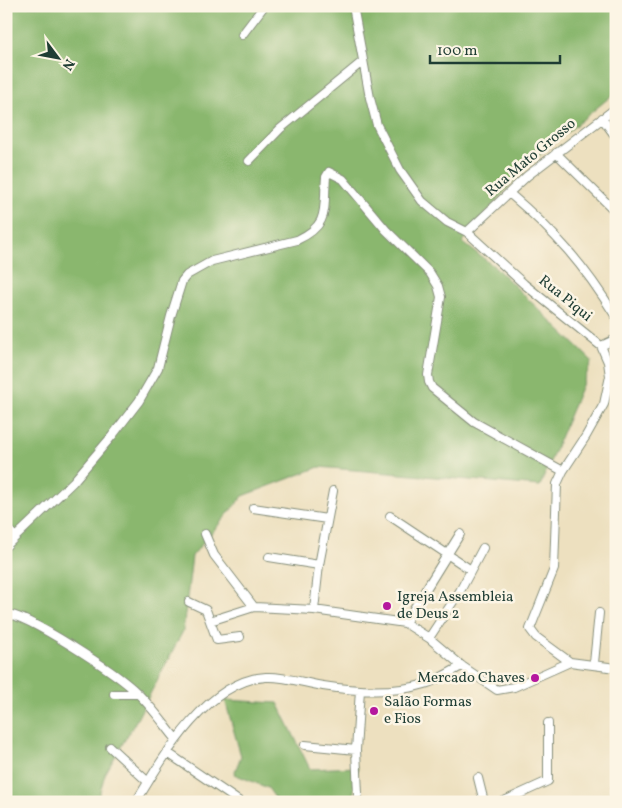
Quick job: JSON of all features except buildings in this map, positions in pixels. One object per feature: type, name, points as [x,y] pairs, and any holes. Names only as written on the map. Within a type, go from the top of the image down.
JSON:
[{"type":"street","points":[[242,35],[264,6]]},
{"type":"street","name":"Rua Piqui","points":[[353,6],[358,23],[362,62],[378,125],[400,170],[422,201],[456,228],[467,232],[524,284],[601,346]]},
{"type":"street","points":[[249,161],[280,129],[362,62]]},
{"type":"street","name":"Rua Mato Grosso","points":[[467,232],[556,152],[616,108]]},
{"type":"street","points":[[602,118],[616,137]]},
{"type":"street","points":[[556,152],[616,212]]},
{"type":"street","points":[[6,546],[73,482],[117,431],[138,400],[158,368],[171,316],[182,281],[187,275],[212,261],[297,240],[310,234],[322,221],[327,174],[331,172],[352,189],[386,230],[430,273],[438,286],[441,297],[428,375],[432,388],[474,422],[562,471]]},
{"type":"street","points":[[509,193],[562,241],[585,270],[616,317]]},
{"type":"street","points":[[570,662],[536,637],[530,629],[554,569],[555,495],[562,471],[598,416],[613,377],[601,346],[616,339]]},
{"type":"street","points":[[314,610],[326,518],[333,491]]},
{"type":"street","points":[[253,508],[326,518]]},
{"type":"street","points":[[390,516],[471,570]]},
{"type":"street","points":[[6,527],[15,537]]},
{"type":"street","points":[[205,534],[214,555],[254,608]]},
{"type":"street","points":[[405,624],[460,534]]},
{"type":"street","points":[[430,638],[483,548]]},
{"type":"street","points":[[269,557],[319,565]]},
{"type":"street","points":[[189,602],[205,608],[218,641],[240,637]]},
{"type":"street","points":[[210,621],[254,608],[314,610],[405,624],[430,638],[462,666],[497,690],[514,686],[570,662],[594,663],[616,668]]},
{"type":"street","points":[[594,663],[599,613]]},
{"type":"street","points":[[6,614],[17,616],[103,665],[138,694],[176,739]]},
{"type":"street","points":[[136,802],[176,739],[192,720],[224,693],[240,683],[255,679],[278,678],[360,690],[423,685],[462,666]]},
{"type":"street","points":[[358,794],[356,750],[360,690]]},
{"type":"street","points":[[114,694],[138,694]]},
{"type":"street","points":[[502,802],[548,781],[548,723]]},
{"type":"street","points":[[305,745],[356,750]]},
{"type":"street","points":[[110,747],[148,782]]},
{"type":"street","points":[[168,753],[240,802]]},
{"type":"street","points":[[478,778],[484,802]]},
{"type":"street","points":[[614,802],[616,786]]},
{"type":"green space","points":[[6,6],[616,6],[616,92],[525,167],[462,242],[495,267],[592,361],[540,486],[319,467],[243,496],[192,556],[183,631],[137,719],[105,774],[97,802],[6,802]]},
{"type":"green space","points":[[225,700],[278,703],[310,769],[358,767],[352,802],[278,802],[268,788],[234,774],[241,756]]},
{"type":"place","name":"Igreja Assembleia de Deus 2","points":[[387,606]]},
{"type":"place","name":"Mercado Chaves","points":[[535,678]]},
{"type":"place","name":"Salão Formas e Fios","points":[[374,711]]}]
